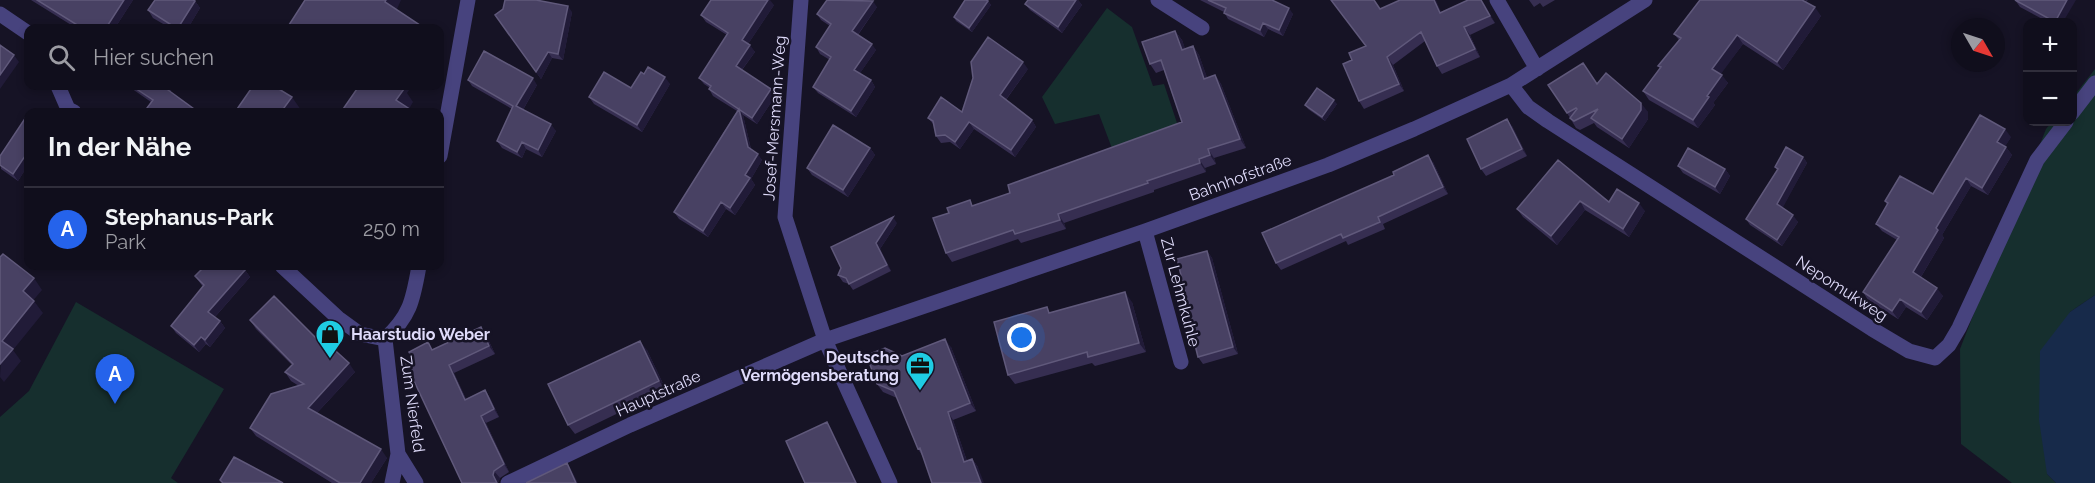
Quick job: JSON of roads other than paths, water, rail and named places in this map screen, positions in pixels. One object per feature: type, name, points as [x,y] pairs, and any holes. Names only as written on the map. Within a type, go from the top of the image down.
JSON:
[{"type":"street","points":[[444,134],[468,0]]},
{"type":"street","name":"Josef-Mersmann-Weg","points":[[801,0],[785,218],[825,340],[890,483]]},
{"type":"street","points":[[1158,0],[1202,28]]},
{"type":"street","points":[[1497,0],[1537,69]]},
{"type":"street","name":"Bahnhofstraße","points":[[825,340],[1145,231],[1328,165],[1511,85],[1645,0]]},
{"type":"street","points":[[0,14],[24,30]]},
{"type":"street","points":[[2077,108],[2095,83]]},
{"type":"street","name":"Nepomukweg","points":[[1511,85],[1528,107],[1558,127],[1872,329],[1909,351],[1935,358],[1949,345],[1959,328],[2037,159],[2063,126]]},
{"type":"street","points":[[60,90],[68,108]]},
{"type":"street","name":"Zur Lehmkuhle","points":[[1145,231],[1181,362]]},
{"type":"street","points":[[286,270],[338,318],[360,334],[385,339]]},
{"type":"street","name":"Zum Nierfeld","points":[[416,483],[398,454],[385,339],[408,313],[418,270]]},
{"type":"street","name":"Hauptstraße","points":[[508,483],[630,425],[825,340]]},
{"type":"street","points":[[392,483],[398,454]]},
{"type":"water","points":[[2095,295],[2095,483],[2056,483],[2047,474],[2039,420],[2040,351],[2070,312]]},
{"type":"place","name":"Haarstudio Weber","points":[[330,360]]},
{"type":"place","name":"Deutsche Vermögensberatung","points":[[920,392]]},
{"type":"place","name":"Stephanus-Park","points":[[115,404]]}]
